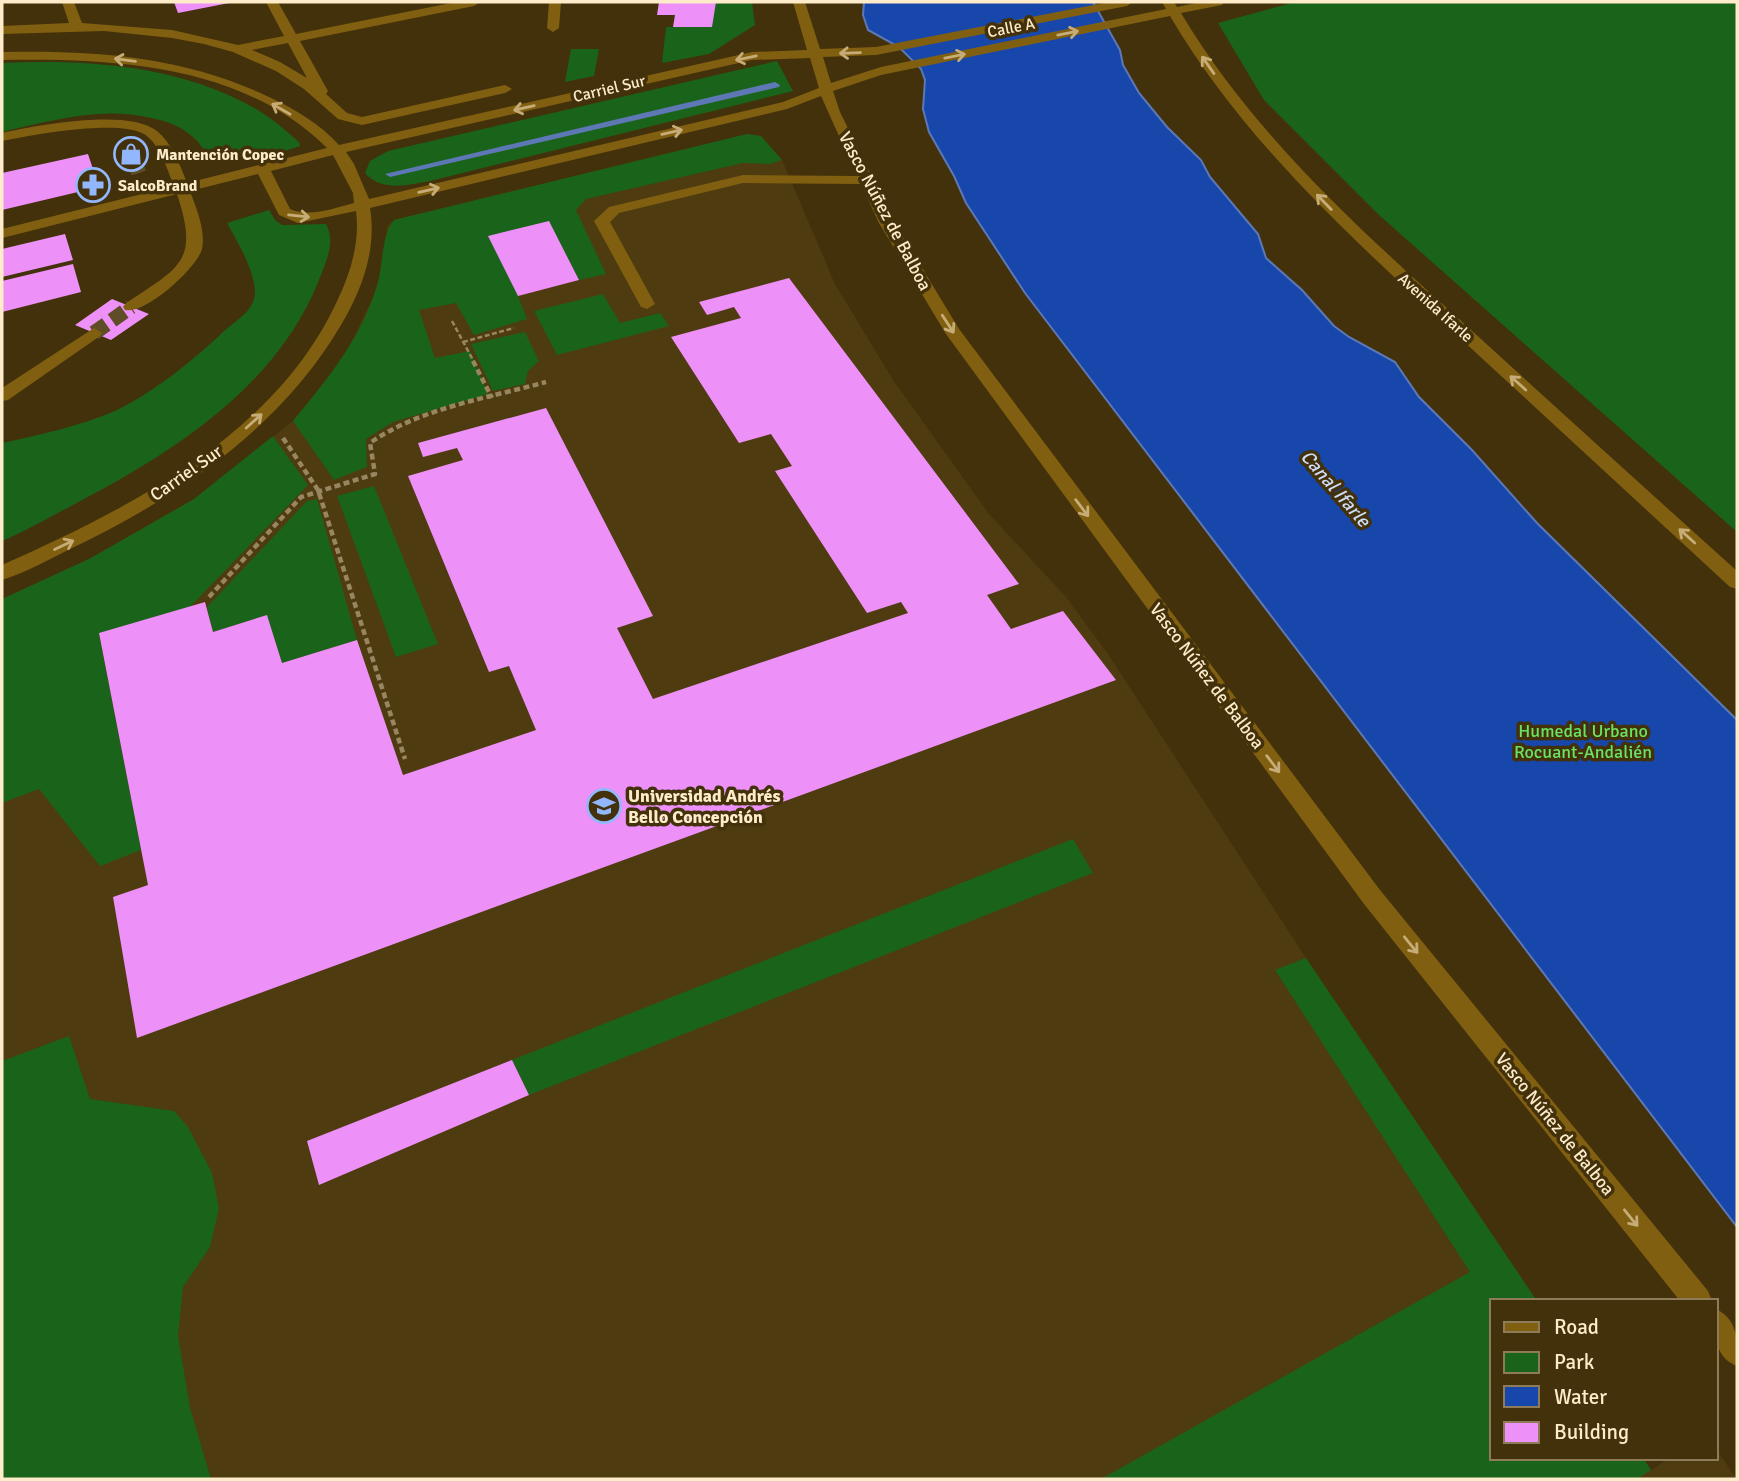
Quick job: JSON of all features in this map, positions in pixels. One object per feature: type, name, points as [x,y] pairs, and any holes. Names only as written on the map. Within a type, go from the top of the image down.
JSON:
[{"type":"street","points":[[68,2],[77,27]]},
{"type":"street","points":[[237,50],[474,2]]},
{"type":"street","points":[[553,28],[555,2]]},
{"type":"street","name":"Vasco Núñez de Balboa","points":[[799,2],[826,91],[865,180],[912,268],[983,376],[1372,897],[1696,1299]]},
{"type":"street","name":"Calle A","points":[[886,49],[1127,2]]},
{"type":"street","name":"Calle A","points":[[826,91],[860,76],[892,68],[1119,23],[1171,7],[1219,2]]},
{"type":"street","points":[[273,4],[327,102]]},
{"type":"street","name":"Avenida Ifarle","points":[[1171,7],[1195,47],[1246,116],[1325,203],[1383,260],[1737,582]]},
{"type":"street","points":[[2,30],[77,27],[150,32],[237,50],[286,71],[347,118],[362,121],[505,89]]},
{"type":"street","name":"Carriel Sur","points":[[335,150],[752,56],[850,54],[886,49]]},
{"type":"street","name":"Carriel Sur","points":[[2,56],[112,58],[192,72],[232,85],[298,118],[335,150],[353,175],[362,205],[362,252],[345,305],[310,360],[257,418],[220,452],[132,511],[2,573]]},
{"type":"street","points":[[262,168],[284,212],[289,216],[313,217],[788,105],[826,91]]},
{"type":"street","points":[[2,137],[72,123],[149,131],[159,139],[182,187],[195,236],[195,248],[173,275],[131,307]]},
{"type":"street","points":[[2,233],[335,150]]},
{"type":"street","points":[[647,304],[602,221],[614,210],[743,179],[865,180]]},
{"type":"street","points":[[141,180],[147,198]]},
{"type":"street","points":[[2,396],[94,333]]},
{"type":"street","points":[[1718,1326],[1737,1352]]},
{"type":"path","points":[[452,321],[492,398]]},
{"type":"path","points":[[463,342],[514,328]]},
{"type":"path","points":[[209,597],[301,497],[375,474],[370,443],[380,433],[545,383]]},
{"type":"path","points":[[257,418],[278,431],[318,490],[405,759]]},
{"type":"shaded area","name":"Universidad Andrés Bello Concepción","points":[[747,134],[761,136],[782,160],[835,284],[893,380],[989,514],[1066,597],[1108,654],[1306,958],[1536,1299],[1490,1299],[1490,1460],[1644,1460],[1651,1470],[1667,1460],[1718,1460],[1718,1452],[1737,1479],[2,1479],[2,599],[91,558],[194,499],[293,421],[344,358],[374,295],[384,263],[387,227],[394,220]]},
{"type":"green space","points":[[716,2],[752,2],[755,25],[709,54],[662,63],[666,27],[711,27]]},
{"type":"green space","points":[[1295,2],[1737,2],[1737,532],[1379,215],[1264,100],[1218,23]]},
{"type":"green space","points":[[571,49],[599,49],[594,76],[565,82]]},
{"type":"green space","points":[[777,61],[793,91],[422,183],[387,185],[365,173],[370,161],[388,151]]},
{"type":"green space","points":[[2,63],[96,64],[127,67],[190,81],[254,108],[287,132],[300,146],[266,155],[225,157],[205,151],[190,135],[169,123],[114,114],[76,116],[2,132]]},
{"type":"green space","points":[[747,134],[761,136],[782,160],[769,164],[743,163],[586,199],[576,210],[606,274],[579,280],[549,222],[518,296],[527,319],[474,335],[456,303],[419,310],[435,358],[470,351],[488,394],[393,422],[366,439],[367,467],[334,480],[293,421],[354,339],[378,282],[387,232],[394,220]]},
{"type":"green space","points":[[269,210],[282,225],[326,224],[330,238],[329,252],[319,280],[300,318],[277,353],[249,385],[183,440],[110,485],[2,541],[2,443],[74,426],[129,404],[172,376],[240,318],[253,302],[254,284],[247,262],[227,223]]},
{"type":"green space","points":[[603,294],[620,323],[660,313],[669,326],[557,355],[534,311]]},
{"type":"green space","points":[[525,332],[539,361],[528,371],[525,384],[493,391],[471,344]]},
{"type":"green space","points":[[273,436],[308,485],[190,607],[99,634],[141,850],[100,866],[39,789],[2,803],[2,599],[91,558],[194,499]]},
{"type":"green space","points":[[374,486],[438,644],[396,657],[337,496]]},
{"type":"green space","points":[[317,499],[357,640],[282,663],[267,615],[213,632],[207,607],[307,501]]},
{"type":"green space","points":[[1073,839],[1093,873],[529,1095],[512,1060]]},
{"type":"green space","points":[[1306,958],[1536,1299],[1490,1299],[1490,1460],[1644,1460],[1651,1470],[1637,1479],[1101,1479],[1470,1272],[1275,970]]},
{"type":"green space","points":[[69,1036],[90,1099],[174,1111],[188,1127],[212,1173],[219,1208],[210,1247],[183,1287],[178,1336],[190,1408],[211,1479],[2,1479],[2,1061]]},
{"type":"water","name":"Humedal Urbano Rocuant-Andalién","points":[[864,2],[1093,2],[1120,50],[1123,65],[1139,93],[1167,127],[1201,160],[1210,177],[1258,234],[1266,258],[1302,290],[1334,326],[1395,362],[1419,397],[1472,450],[1537,523],[1737,720],[1737,1227],[1025,293],[966,203],[929,132],[923,109],[925,80],[921,69],[899,47],[868,30],[863,15]]},
{"type":"building","points":[[174,2],[229,2],[229,3],[178,13]]},
{"type":"building","points":[[659,2],[716,2],[712,27],[673,27],[675,15],[657,15]]},
{"type":"building","points":[[88,154],[99,187],[2,210],[2,173]]},
{"type":"building","points":[[549,221],[579,280],[518,296],[488,236]]},
{"type":"building","points":[[65,234],[73,260],[2,277],[2,249]]},
{"type":"building","points":[[73,264],[81,292],[2,312],[2,281]]},
{"type":"building","points":[[789,278],[1019,584],[987,595],[1011,629],[1063,611],[1116,680],[137,1038],[113,897],[148,885],[99,633],[205,602],[213,632],[267,615],[282,663],[357,640],[403,775],[536,730],[509,666],[489,672],[408,476],[463,460],[457,448],[423,457],[418,443],[546,408],[653,616],[617,628],[653,699],[908,613],[901,602],[867,613],[775,471],[792,466],[771,434],[739,443],[671,337],[741,318],[734,307],[707,315],[699,302]]},
{"type":"building","points":[[112,299],[149,314],[111,340],[75,325]]},
{"type":"building","points":[[512,1060],[529,1095],[319,1185],[307,1141]]},
{"type":"waterway","points":[[390,174],[775,85]]},
{"type":"tunnel","points":[[134,159],[141,180]]},
{"type":"tunnel","points":[[94,333],[131,307]]},
{"type":"place","name":"Mantención Copec","points":[[131,154]]},
{"type":"place","name":"SalcoBrand","points":[[93,185]]},
{"type":"place","name":"Universidad Andrés Bello Concepción","points":[[604,806]]},
{"type":"water label","name":"Canal Ifarle","points":[[1336,488]]}]
